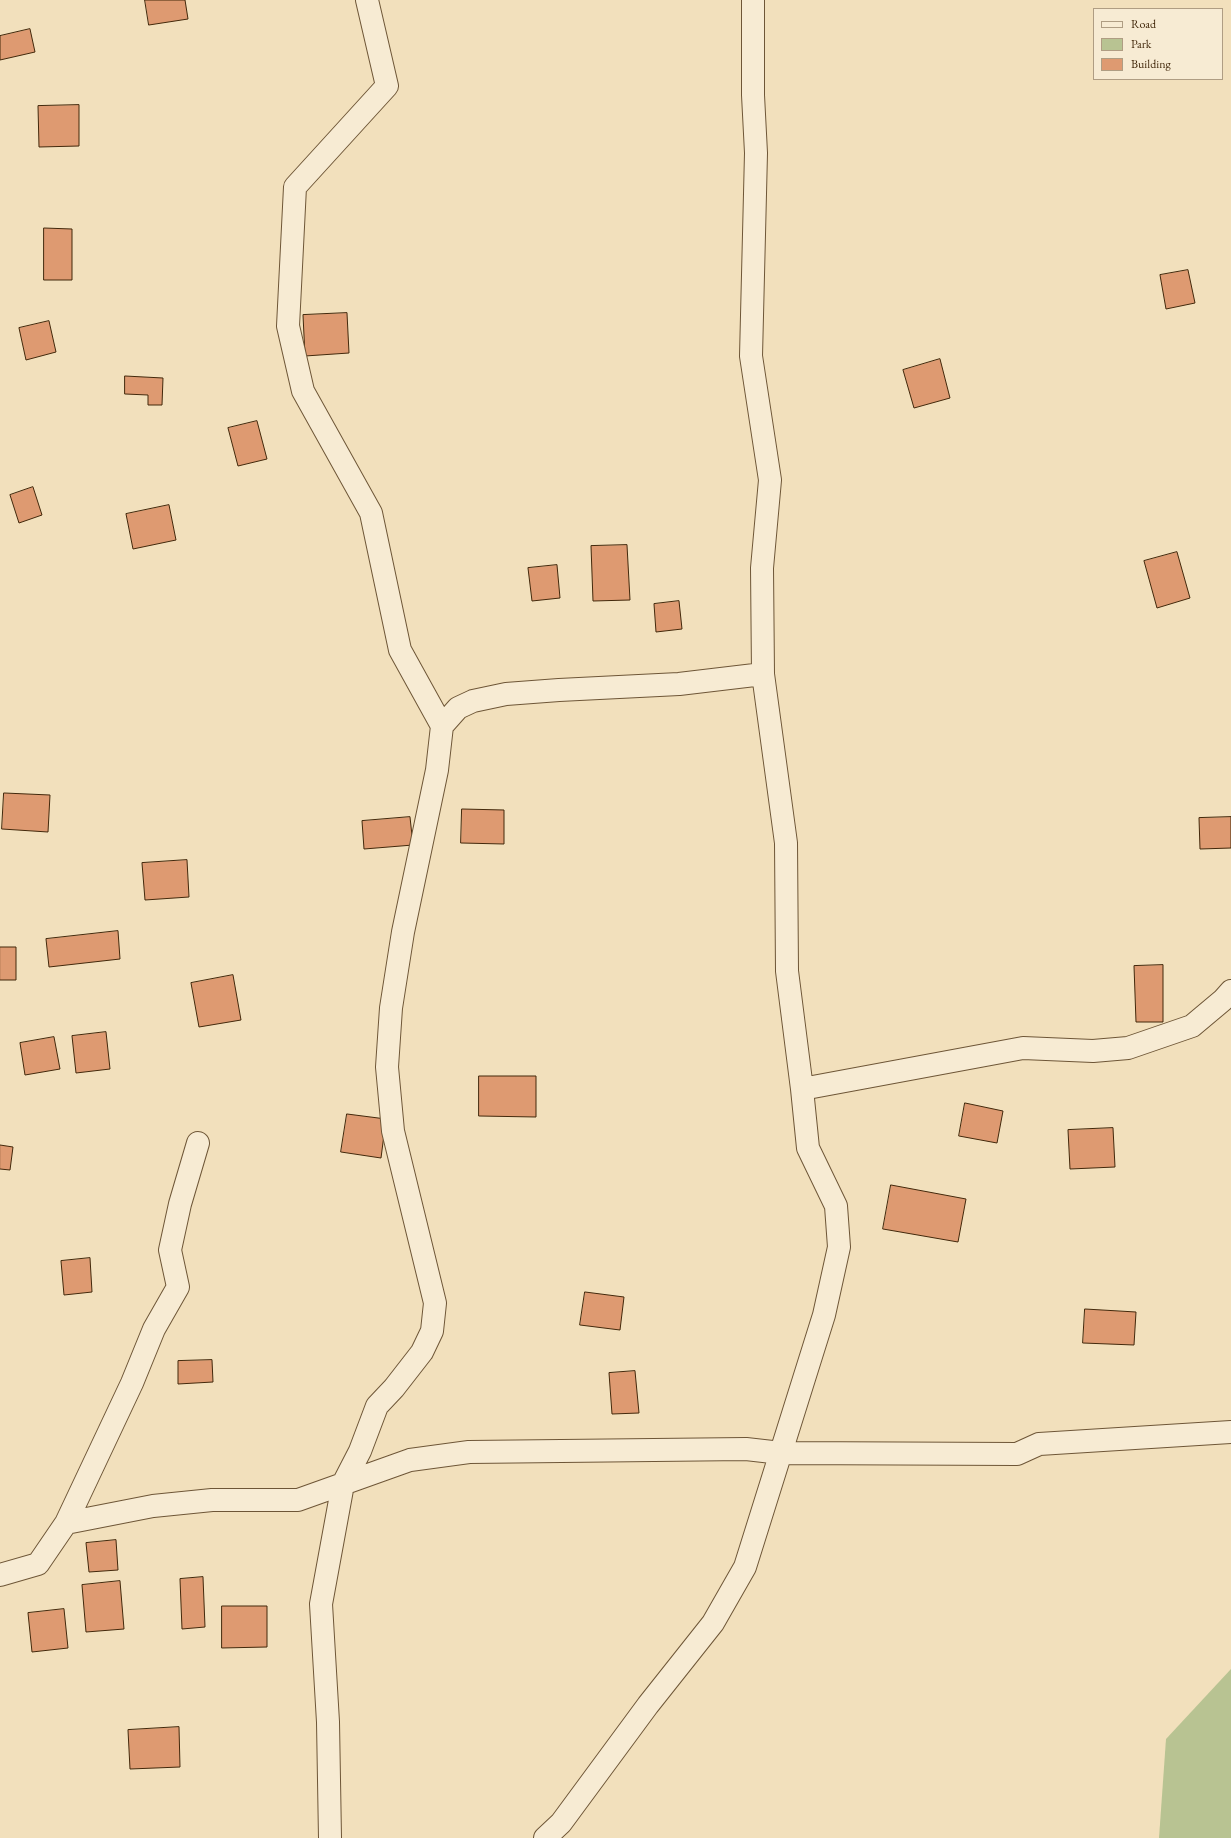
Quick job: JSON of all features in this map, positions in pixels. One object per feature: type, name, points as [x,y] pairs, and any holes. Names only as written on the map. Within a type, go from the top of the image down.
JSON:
[{"type":"street","points":[[367,0],[387,86],[295,187],[288,326],[302,390],[371,513],[400,650],[442,726]]},
{"type":"street","points":[[545,1838],[561,1823],[648,1705],[713,1624],[745,1567],[824,1315],[839,1247],[836,1206],[808,1148],[787,971],[786,843],[763,674],[762,568],[770,480],[751,356],[756,152],[753,95],[753,0]]},
{"type":"street","points":[[330,1838],[328,1722],[322,1604],[342,1484],[360,1451],[377,1406],[394,1388],[422,1352],[432,1331],[435,1303],[393,1131],[387,1066],[391,1008],[400,948],[437,770],[442,726],[458,708],[473,701],[506,694],[679,684],[763,674]]},
{"type":"street","points":[[802,1089],[1023,1048],[1093,1051],[1128,1048],[1192,1026],[1223,1000],[1231,991]]},
{"type":"street","points":[[0,1575],[38,1564],[66,1523],[132,1383],[154,1329],[178,1288],[170,1250],[180,1204],[198,1143]]},
{"type":"street","points":[[66,1523],[153,1506],[204,1501],[298,1500],[410,1460],[469,1452],[746,1449],[781,1453],[1017,1454],[1039,1444],[1231,1432]]},
{"type":"green space","points":[[1231,1669],[1231,1838],[1159,1838],[1166,1739]]},
{"type":"building","points":[[145,0],[185,0],[188,19],[149,25]]},
{"type":"building","points":[[30,29],[35,52],[0,60],[0,36]]},
{"type":"building","points":[[79,105],[79,146],[39,147],[38,106]]},
{"type":"building","points":[[44,228],[72,229],[72,280],[44,280]]},
{"type":"building","points":[[1188,270],[1195,303],[1166,309],[1160,275]]},
{"type":"building","points":[[347,313],[349,353],[305,356],[303,315]]},
{"type":"building","points":[[49,321],[56,352],[26,360],[19,328]]},
{"type":"building","points":[[940,359],[950,398],[914,408],[903,370]]},
{"type":"building","points":[[125,376],[163,378],[162,405],[148,405],[148,395],[125,394]]},
{"type":"building","points":[[257,421],[267,459],[238,466],[228,428]]},
{"type":"building","points":[[33,487],[42,515],[19,523],[10,495]]},
{"type":"building","points":[[169,505],[176,540],[133,549],[126,514]]},
{"type":"building","points":[[627,545],[630,600],[593,601],[591,546]]},
{"type":"building","points":[[1177,552],[1190,598],[1157,608],[1144,561]]},
{"type":"building","points":[[557,565],[560,598],[532,601],[528,568]]},
{"type":"building","points":[[679,601],[682,629],[656,632],[654,604]]},
{"type":"building","points":[[4,793],[50,795],[48,832],[2,829]]},
{"type":"building","points":[[462,809],[504,810],[504,844],[461,843]]},
{"type":"building","points":[[410,817],[413,845],[364,849],[362,821]]},
{"type":"building","points":[[1231,817],[1231,848],[1200,849],[1199,818]]},
{"type":"building","points":[[187,860],[189,897],[145,900],[142,863]]},
{"type":"building","points":[[118,931],[120,959],[49,967],[46,939]]},
{"type":"building","points":[[0,947],[16,947],[16,980],[0,980]]},
{"type":"building","points":[[1163,965],[1163,1022],[1136,1022],[1134,966]]},
{"type":"building","points":[[233,975],[241,1020],[199,1027],[191,983]]},
{"type":"building","points":[[106,1032],[110,1069],[76,1073],[72,1036]]},
{"type":"building","points":[[54,1037],[60,1069],[25,1075],[20,1043]]},
{"type":"building","points":[[479,1076],[536,1076],[536,1117],[479,1116]]},
{"type":"building","points":[[965,1103],[1003,1111],[997,1143],[959,1136]]},
{"type":"building","points":[[347,1114],[386,1119],[381,1158],[341,1152]]},
{"type":"building","points":[[1113,1128],[1115,1167],[1070,1169],[1068,1130]]},
{"type":"building","points":[[0,1145],[13,1147],[10,1170],[0,1169]]},
{"type":"building","points":[[891,1185],[966,1199],[958,1242],[883,1229]]},
{"type":"building","points":[[90,1258],[92,1292],[64,1295],[61,1261]]},
{"type":"building","points":[[585,1292],[624,1297],[620,1330],[580,1325]]},
{"type":"building","points":[[1085,1309],[1136,1312],[1134,1345],[1083,1343]]},
{"type":"building","points":[[212,1360],[213,1382],[178,1384],[178,1361]]},
{"type":"building","points":[[635,1371],[639,1413],[612,1414],[609,1373]]},
{"type":"building","points":[[116,1540],[118,1570],[89,1572],[86,1543]]},
{"type":"building","points":[[203,1577],[205,1627],[182,1629],[180,1579]]},
{"type":"building","points":[[120,1581],[124,1629],[86,1632],[82,1585]]},
{"type":"building","points":[[222,1606],[267,1606],[267,1647],[222,1648]]},
{"type":"building","points":[[64,1609],[68,1648],[32,1652],[28,1613]]},
{"type":"building","points":[[179,1727],[180,1767],[130,1769],[128,1730]]}]
